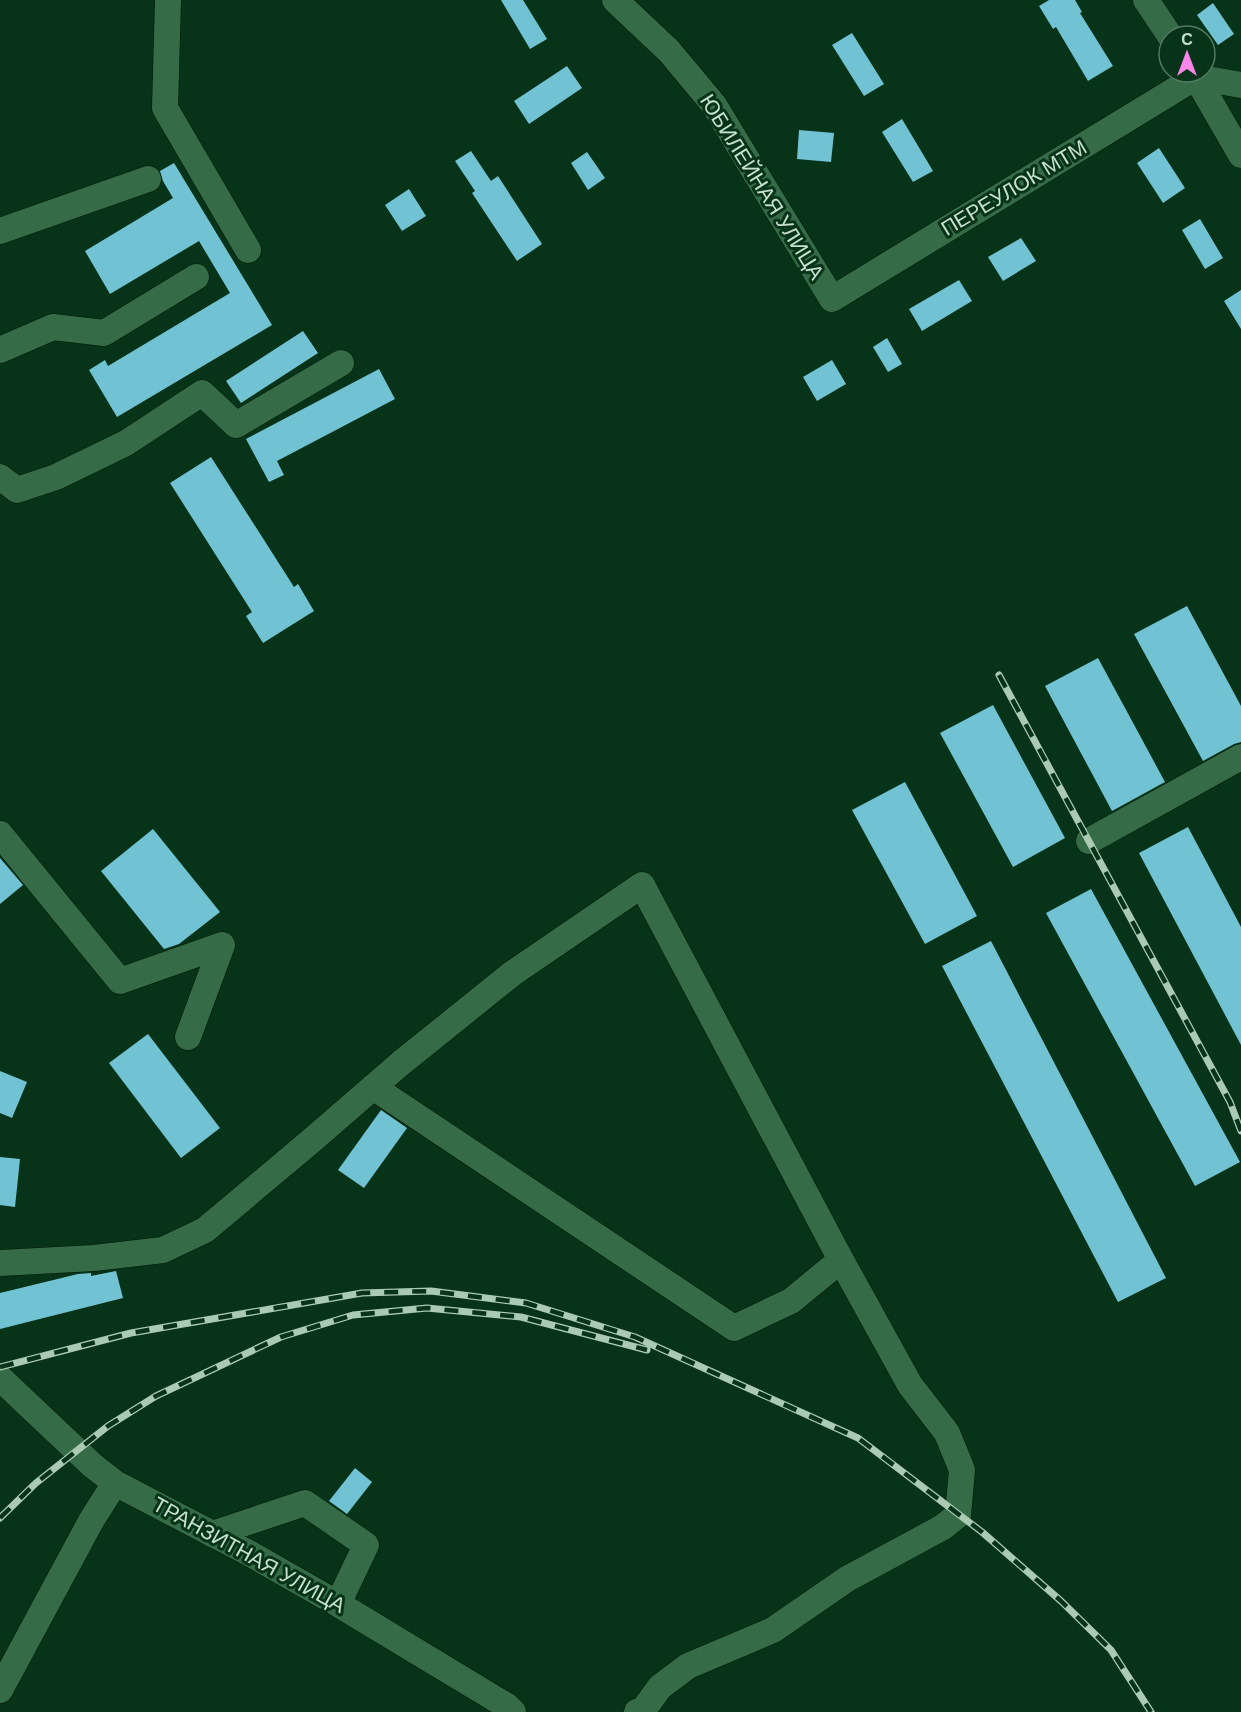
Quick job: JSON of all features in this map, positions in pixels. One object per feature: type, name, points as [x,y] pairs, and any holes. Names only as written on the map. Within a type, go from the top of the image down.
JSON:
[{"type":"street","points":[[168,0],[165,108],[248,250]]},
{"type":"street","name":"ЮБИЛЕЙНАЯ УЛИЦА","points":[[615,0],[669,51],[714,105],[832,299]]},
{"type":"street","points":[[1146,0],[1162,24]]},
{"type":"street","points":[[1217,79],[1241,85]]},
{"type":"street","name":"ПЕРЕУЛОК МТМ","points":[[832,299],[1179,84]]},
{"type":"street","points":[[1201,84],[1241,155]]},
{"type":"street","points":[[0,231],[148,179]]},
{"type":"street","points":[[0,350],[52,327],[104,333],[196,277]]},
{"type":"street","points":[[0,477],[17,490],[56,477],[126,443],[202,393],[236,425],[341,363]]},
{"type":"street","points":[[1089,841],[1241,757]]},
{"type":"street","points":[[0,834],[120,981],[222,945],[189,1037]]},
{"type":"street","points":[[0,1263],[94,1258],[163,1250],[194,1235],[213,1223],[373,1087],[513,973],[642,885],[841,1260],[910,1385],[947,1432],[962,1470],[958,1515],[943,1527],[846,1580],[773,1630],[688,1666],[660,1687],[644,1709],[637,1712]]},
{"type":"street","points":[[373,1087],[734,1328],[791,1301],[841,1260]]},
{"type":"street","name":"ТРАНЗИТНАЯ УЛИЦА","points":[[0,1378],[92,1465],[115,1483],[247,1551],[513,1712]]},
{"type":"street","points":[[0,1690],[91,1521],[115,1483]]},
{"type":"street","points":[[212,1534],[305,1503],[366,1545],[338,1604]]},
{"type":"building","points":[[501,0],[523,0],[547,39],[530,49]]},
{"type":"building","points":[[1049,0],[1075,0],[1082,12],[1080,13],[1113,66],[1088,81],[1056,27],[1053,29],[1039,6]]},
{"type":"building","points":[[1213,3],[1234,34],[1218,45],[1217,24],[1203,24],[1197,15]]},
{"type":"building","points":[[852,33],[884,84],[864,96],[832,45]]},
{"type":"building","points":[[567,66],[582,88],[529,124],[514,101]]},
{"type":"building","points":[[902,119],[933,171],[913,182],[882,132]]},
{"type":"building","points":[[799,130],[834,133],[831,162],[797,159]]},
{"type":"building","points":[[1159,148],[1185,188],[1163,203],[1137,163]]},
{"type":"building","points":[[471,151],[491,181],[498,176],[542,244],[517,261],[472,193],[475,191],[455,161]]},
{"type":"building","points":[[587,152],[605,178],[588,190],[571,163]]},
{"type":"building","points":[[174,163],[272,325],[117,417],[89,370],[105,360],[108,366],[230,293],[199,241],[110,294],[85,251],[173,198],[160,171]]},
{"type":"building","points":[[409,189],[426,216],[402,231],[385,205]]},
{"type":"building","points":[[1200,219],[1223,258],[1205,269],[1182,230]]},
{"type":"building","points":[[1021,238],[1036,261],[1003,281],[988,257]]},
{"type":"building","points":[[959,280],[972,301],[922,331],[909,309]]},
{"type":"building","points":[[1241,290],[1241,329],[1224,301]]},
{"type":"building","points":[[303,331],[318,353],[241,403],[226,381]]},
{"type":"building","points":[[887,338],[902,364],[888,372],[873,347]]},
{"type":"building","points":[[832,360],[846,384],[817,401],[803,377]]},
{"type":"building","points":[[379,369],[395,399],[277,461],[284,475],[269,482],[246,439]]},
{"type":"building","points":[[211,457],[294,587],[298,584],[314,611],[263,643],[246,616],[252,612],[170,483]]},
{"type":"building","points":[[1187,606],[1241,706],[1241,742],[1203,761],[1134,634]]},
{"type":"building","points":[[1098,658],[1165,782],[1112,811],[1045,686]]},
{"type":"building","points":[[993,705],[1065,838],[1013,867],[940,733]]},
{"type":"building","points":[[905,782],[977,916],[925,944],[852,810]]},
{"type":"building","points":[[1188,827],[1241,927],[1241,1045],[1139,853]]},
{"type":"building","points":[[153,829],[220,912],[179,944],[164,949],[101,871]]},
{"type":"building","points":[[0,858],[23,885],[0,904]]},
{"type":"building","points":[[1091,889],[1240,1162],[1195,1186],[1046,913]]},
{"type":"building","points":[[991,941],[1166,1278],[1118,1302],[942,966]]},
{"type":"building","points":[[148,1034],[220,1128],[181,1158],[109,1063]]},
{"type":"building","points":[[0,1071],[27,1082],[12,1118],[0,1113]]},
{"type":"building","points":[[381,1110],[407,1128],[364,1188],[338,1170]]},
{"type":"building","points":[[0,1157],[20,1159],[15,1207],[0,1205]]},
{"type":"building","points":[[116,1271],[123,1298],[0,1329],[0,1293],[78,1274],[91,1273],[91,1276]]},
{"type":"building","points":[[355,1468],[372,1482],[347,1514],[329,1501]]},
{"type":"railway","points":[[999,675],[1230,1102],[1241,1131]]},
{"type":"railway","points":[[0,1367],[131,1333],[362,1293],[431,1291],[526,1303],[635,1337],[858,1438],[982,1532],[1061,1601],[1111,1650],[1151,1712]]},
{"type":"railway","points":[[0,1518],[36,1483],[108,1426],[156,1396],[281,1337],[353,1315],[427,1308],[521,1317],[647,1350]]}]
